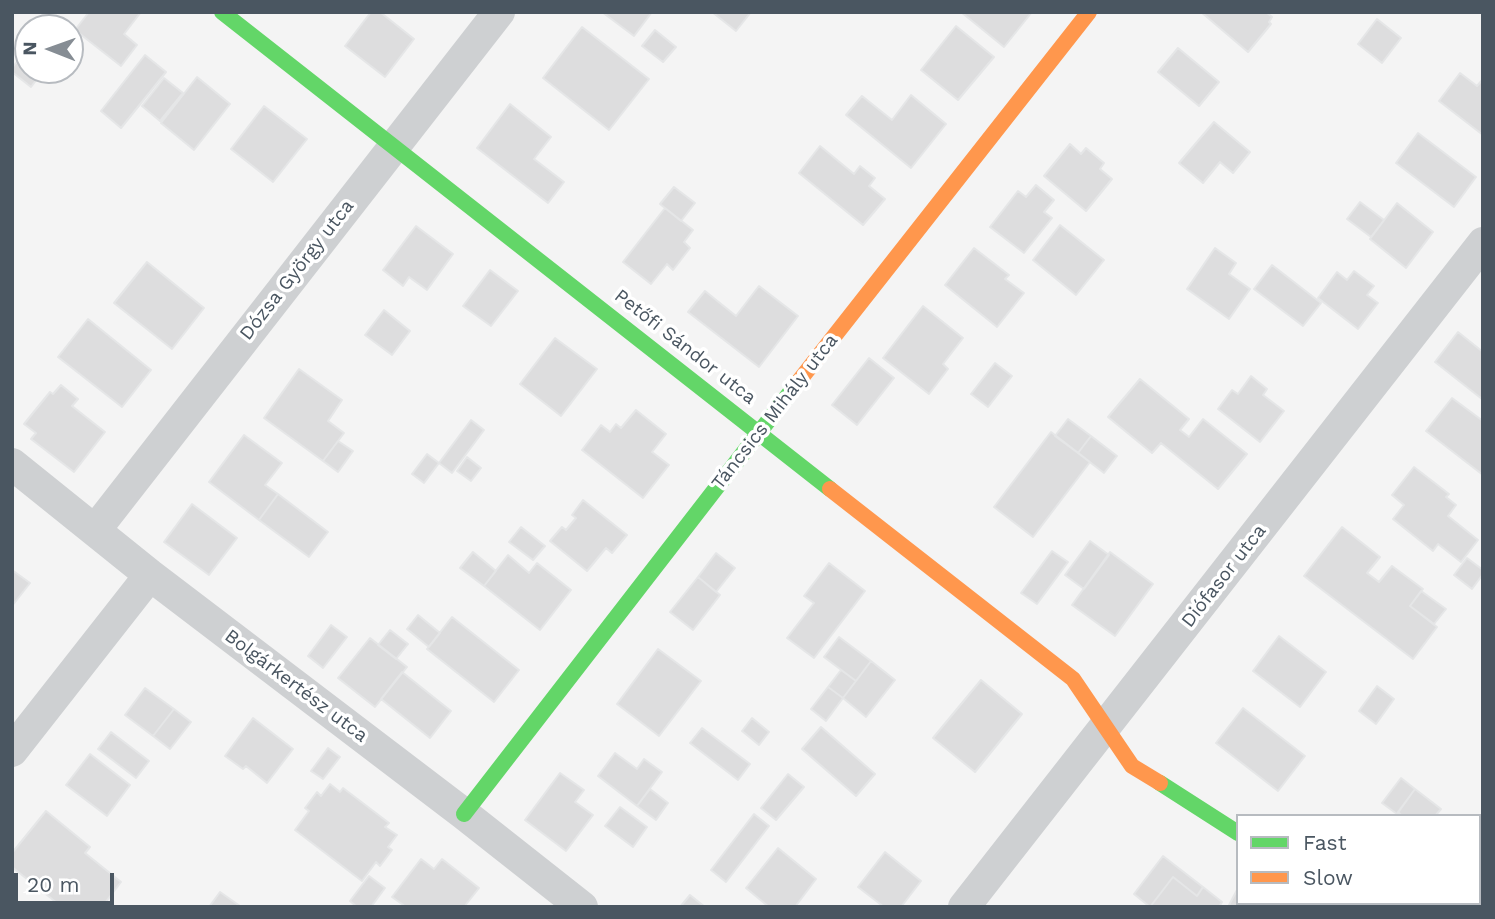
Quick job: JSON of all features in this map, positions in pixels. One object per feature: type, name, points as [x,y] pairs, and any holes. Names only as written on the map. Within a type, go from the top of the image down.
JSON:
[{"type":"street","name":"Petőfi Sándor utca","points":[[222,12],[1073,679],[1132,766],[1236,833]]},
{"type":"street","name":"Dózsa György utca","points":[[96,529],[499,12]]},
{"type":"street","name":"Táncsics Mihály utca","points":[[464,814],[759,432],[1089,12]]},
{"type":"street","name":"Diófasor utca","points":[[964,907],[1483,243]]},
{"type":"street","name":"Bolgárkertész utca","points":[[12,464],[150,575],[464,814],[562,901]]},
{"type":"street","points":[[12,751],[150,575]]},
{"type":"building","points":[[89,12],[141,12],[124,34],[137,45],[121,66],[84,37],[84,18]]},
{"type":"building","points":[[371,12],[380,12],[414,39],[385,77],[345,46]]},
{"type":"building","points":[[602,12],[652,12],[634,36]]},
{"type":"building","points":[[712,12],[751,12],[736,31]]},
{"type":"building","points":[[961,12],[1032,12],[1004,47]]},
{"type":"building","points":[[1201,12],[1266,12],[1272,17],[1269,22],[1271,24],[1248,52]]},
{"type":"building","points":[[1377,19],[1401,38],[1382,63],[1358,44]]},
{"type":"building","points":[[956,26],[994,57],[958,100],[921,70]]},
{"type":"building","points":[[582,27],[649,79],[609,130],[543,78]]},
{"type":"building","points":[[655,30],[676,47],[663,62],[642,46]]},
{"type":"building","points":[[1178,48],[1219,82],[1199,106],[1158,72]]},
{"type":"building","points":[[145,55],[166,72],[121,128],[101,111]]},
{"type":"building","points":[[1460,73],[1477,86],[1483,79],[1483,135],[1439,101]]},
{"type":"building","points":[[197,77],[230,104],[194,150],[161,123]]},
{"type":"building","points":[[164,78],[183,93],[160,121],[142,106]]},
{"type":"building","points":[[911,95],[946,124],[911,168],[846,115],[862,96],[892,120]]},
{"type":"building","points":[[510,104],[551,137],[534,159],[564,182],[548,203],[477,148]]},
{"type":"building","points":[[264,106],[307,139],[273,182],[231,149]]},
{"type":"building","points":[[1214,122],[1250,152],[1233,173],[1220,162],[1203,183],[1179,163]]},
{"type":"building","points":[[1418,133],[1476,177],[1454,207],[1396,163]]},
{"type":"building","points":[[1070,144],[1081,154],[1086,148],[1104,163],[1100,169],[1112,179],[1086,211],[1044,176]]},
{"type":"building","points":[[820,146],[854,174],[860,166],[875,178],[869,186],[885,199],[863,225],[799,173]]},
{"type":"building","points":[[1036,185],[1054,200],[1044,212],[1052,218],[1024,253],[990,227],[1018,191],[1026,197]]},
{"type":"building","points":[[674,187],[695,203],[681,221],[660,204]]},
{"type":"building","points":[[1360,202],[1384,220],[1371,237],[1347,219]]},
{"type":"building","points":[[1397,203],[1433,232],[1406,268],[1370,239]]},
{"type":"building","points":[[665,208],[693,230],[684,242],[690,248],[673,270],[667,264],[651,284],[623,262]]},
{"type":"building","points":[[1060,225],[1104,260],[1076,295],[1033,260]]},
{"type":"building","points":[[416,226],[453,254],[427,290],[409,277],[403,286],[383,270]]},
{"type":"building","points":[[974,248],[1009,275],[1005,279],[1024,293],[997,327],[945,285]]},
{"type":"building","points":[[1215,248],[1236,263],[1229,274],[1250,289],[1229,319],[1187,289]]},
{"type":"building","points":[[147,262],[204,308],[172,349],[114,303]]},
{"type":"building","points":[[1272,265],[1321,303],[1303,326],[1254,289]]},
{"type":"building","points":[[490,270],[518,291],[491,326],[463,306]]},
{"type":"building","points":[[1354,271],[1374,286],[1367,295],[1378,303],[1358,329],[1318,298],[1337,272],[1347,280]]},
{"type":"building","points":[[759,286],[798,316],[759,367],[688,312],[705,291],[736,316]]},
{"type":"building","points":[[923,306],[963,338],[943,364],[948,369],[929,394],[883,358]]},
{"type":"building","points":[[384,310],[410,331],[392,355],[365,335]]},
{"type":"building","points":[[88,319],[151,370],[122,407],[58,357]]},
{"type":"building","points":[[1458,332],[1483,352],[1482,399],[1435,362]]},
{"type":"building","points":[[555,338],[597,369],[561,416],[520,384]]},
{"type":"building","points":[[869,358],[894,378],[857,425],[832,405]]},
{"type":"building","points":[[995,363],[1012,376],[988,407],[971,394]]},
{"type":"building","points":[[299,369],[342,400],[328,421],[344,433],[323,461],[264,418]]},
{"type":"building","points":[[1251,376],[1267,389],[1263,395],[1284,411],[1260,442],[1218,409],[1232,390],[1238,394]]},
{"type":"building","points":[[1140,379],[1189,419],[1180,430],[1189,437],[1203,419],[1247,454],[1218,489],[1161,443],[1152,453],[1108,417]]},
{"type":"building","points":[[61,385],[78,399],[72,406],[105,432],[74,472],[31,439],[36,433],[24,424],[50,392],[53,394]]},
{"type":"building","points":[[1452,398],[1483,421],[1483,475],[1426,431]]},
{"type":"building","points":[[636,410],[666,434],[652,452],[669,465],[643,498],[582,450],[601,425],[610,432],[616,424],[621,428]]},
{"type":"building","points":[[1068,419],[1091,436],[1078,453],[1055,436]]},
{"type":"building","points":[[471,420],[484,430],[452,473],[439,463]]},
{"type":"building","points":[[1051,432],[1090,462],[1033,537],[994,507]]},
{"type":"building","points":[[244,435],[282,463],[265,485],[278,494],[259,520],[209,482]]},
{"type":"building","points":[[1091,436],[1117,456],[1104,473],[1078,453]]},
{"type":"building","points":[[338,441],[353,451],[338,472],[323,461]]},
{"type":"building","points":[[427,454],[439,463],[424,483],[412,474]]},
{"type":"building","points":[[467,457],[481,468],[471,481],[457,471]]},
{"type":"building","points":[[1414,467],[1449,494],[1446,497],[1456,505],[1448,516],[1478,540],[1461,562],[1438,544],[1433,551],[1393,519],[1404,505],[1392,495]]},
{"type":"building","points":[[278,494],[328,532],[309,557],[259,520]]},
{"type":"building","points":[[583,500],[627,535],[612,553],[606,548],[587,571],[550,541],[562,527],[566,530],[576,518],[572,515]]},
{"type":"building","points":[[192,504],[237,538],[209,575],[164,542]]},
{"type":"building","points":[[521,527],[545,546],[533,560],[509,542]]},
{"type":"building","points":[[1342,527],[1380,557],[1367,573],[1379,582],[1392,566],[1423,589],[1410,606],[1437,627],[1413,659],[1304,576]]},
{"type":"building","points":[[1090,541],[1109,555],[1084,589],[1065,575]]},
{"type":"building","points":[[1052,551],[1068,562],[1037,604],[1021,593]]},
{"type":"building","points":[[473,552],[496,571],[484,586],[460,568]]},
{"type":"building","points":[[1110,552],[1153,584],[1115,636],[1072,605]]},
{"type":"building","points":[[716,553],[735,568],[716,592],[698,577]]},
{"type":"building","points":[[508,555],[529,573],[537,563],[571,590],[540,630],[484,586]]},
{"type":"building","points":[[1467,558],[1483,570],[1472,589],[1454,575]]},
{"type":"building","points":[[829,563],[865,591],[814,658],[787,638],[814,603],[804,596]]},
{"type":"building","points":[[12,570],[30,583],[12,606]]},
{"type":"building","points":[[698,577],[720,595],[693,630],[670,612]]},
{"type":"building","points":[[1421,591],[1446,609],[1434,624],[1410,606]]},
{"type":"building","points":[[418,615],[440,633],[429,647],[407,629]]},
{"type":"building","points":[[452,617],[519,670],[494,702],[427,649]]},
{"type":"building","points":[[331,625],[347,637],[323,668],[308,656]]},
{"type":"building","points":[[390,630],[408,644],[396,659],[378,645]]},
{"type":"building","points":[[1279,636],[1326,672],[1300,707],[1253,671]]},
{"type":"building","points":[[839,637],[871,661],[856,681],[824,657]]},
{"type":"building","points":[[370,638],[407,667],[375,707],[338,678]]},
{"type":"building","points":[[658,649],[701,681],[659,736],[617,704]]},
{"type":"building","points":[[871,661],[895,680],[866,717],[843,698]]},
{"type":"building","points":[[841,670],[856,681],[843,698],[828,687]]},
{"type":"building","points":[[402,672],[451,711],[430,738],[381,699]]},
{"type":"building","points":[[981,680],[1022,714],[975,772],[933,738]]},
{"type":"building","points":[[1377,686],[1394,699],[1376,724],[1359,711]]},
{"type":"building","points":[[828,687],[843,698],[826,721],[811,709]]},
{"type":"building","points":[[145,688],[174,709],[153,736],[125,715]]},
{"type":"building","points":[[1243,708],[1305,756],[1278,791],[1216,743]]},
{"type":"building","points":[[174,709],[191,722],[170,749],[153,736]]},
{"type":"building","points":[[253,718],[293,749],[267,783],[246,766],[243,769],[225,756]]},
{"type":"building","points":[[752,718],[769,732],[759,745],[742,731]]},
{"type":"building","points":[[821,727],[875,774],[856,796],[802,749]]},
{"type":"building","points":[[702,728],[750,764],[738,780],[690,743]]},
{"type":"building","points":[[111,732],[149,761],[136,778],[98,749]]},
{"type":"building","points":[[328,748],[340,757],[323,779],[311,771]]},
{"type":"building","points":[[615,753],[637,769],[644,759],[662,772],[637,806],[598,776]]},
{"type":"building","points":[[90,754],[130,785],[107,816],[66,785]]},
{"type":"building","points":[[560,773],[584,790],[575,802],[593,815],[566,851],[525,820]]},
{"type":"building","points":[[788,774],[804,787],[776,820],[761,808]]},
{"type":"building","points":[[1401,778],[1415,789],[1397,814],[1382,803]]},
{"type":"building","points":[[330,784],[340,792],[343,788],[389,823],[385,827],[397,835],[388,847],[392,850],[380,866],[376,862],[362,881],[295,830],[309,811],[305,808],[317,792],[321,796]]},
{"type":"building","points":[[650,789],[668,803],[656,820],[637,806]]},
{"type":"building","points":[[1415,789],[1441,809],[1437,814],[1398,812]]},
{"type":"building","points":[[620,807],[647,827],[633,847],[605,826]]},
{"type":"building","points":[[46,811],[90,847],[85,853],[121,882],[102,907],[62,907],[12,867],[12,853]]},
{"type":"building","points":[[754,814],[769,826],[726,882],[711,870]]},
{"type":"building","points":[[778,848],[816,879],[795,907],[769,907],[746,888]]},
{"type":"building","points":[[885,852],[921,881],[901,907],[884,907],[858,887]]},
{"type":"building","points":[[1163,856],[1203,887],[1197,896],[1173,877],[1150,907],[1134,894]]},
{"type":"building","points":[[421,859],[434,869],[442,859],[479,888],[464,907],[406,907],[392,897]]},
{"type":"building","points":[[1481,868],[1483,869],[1483,907],[1480,905]]},
{"type":"building","points":[[369,876],[385,888],[371,907],[357,907],[350,901]]},
{"type":"building","points":[[1173,877],[1197,896],[1203,887],[1222,902],[1219,907],[1150,907]]},
{"type":"building","points":[[220,892],[240,906],[209,907]]},
{"type":"building","points":[[1236,892],[1236,905],[1310,907],[1228,907]]},
{"type":"building","points":[[690,895],[705,907],[680,907]]},
{"type":"traffic: fast","points":[[222,12],[830,489]]},
{"type":"traffic: fast","points":[[464,814],[799,381]]},
{"type":"traffic: fast","points":[[1160,783],[1236,832]]},
{"type":"traffic: slow","points":[[799,381],[1089,12]]},
{"type":"traffic: slow","points":[[830,489],[1073,679],[1132,766],[1160,783]]}]
